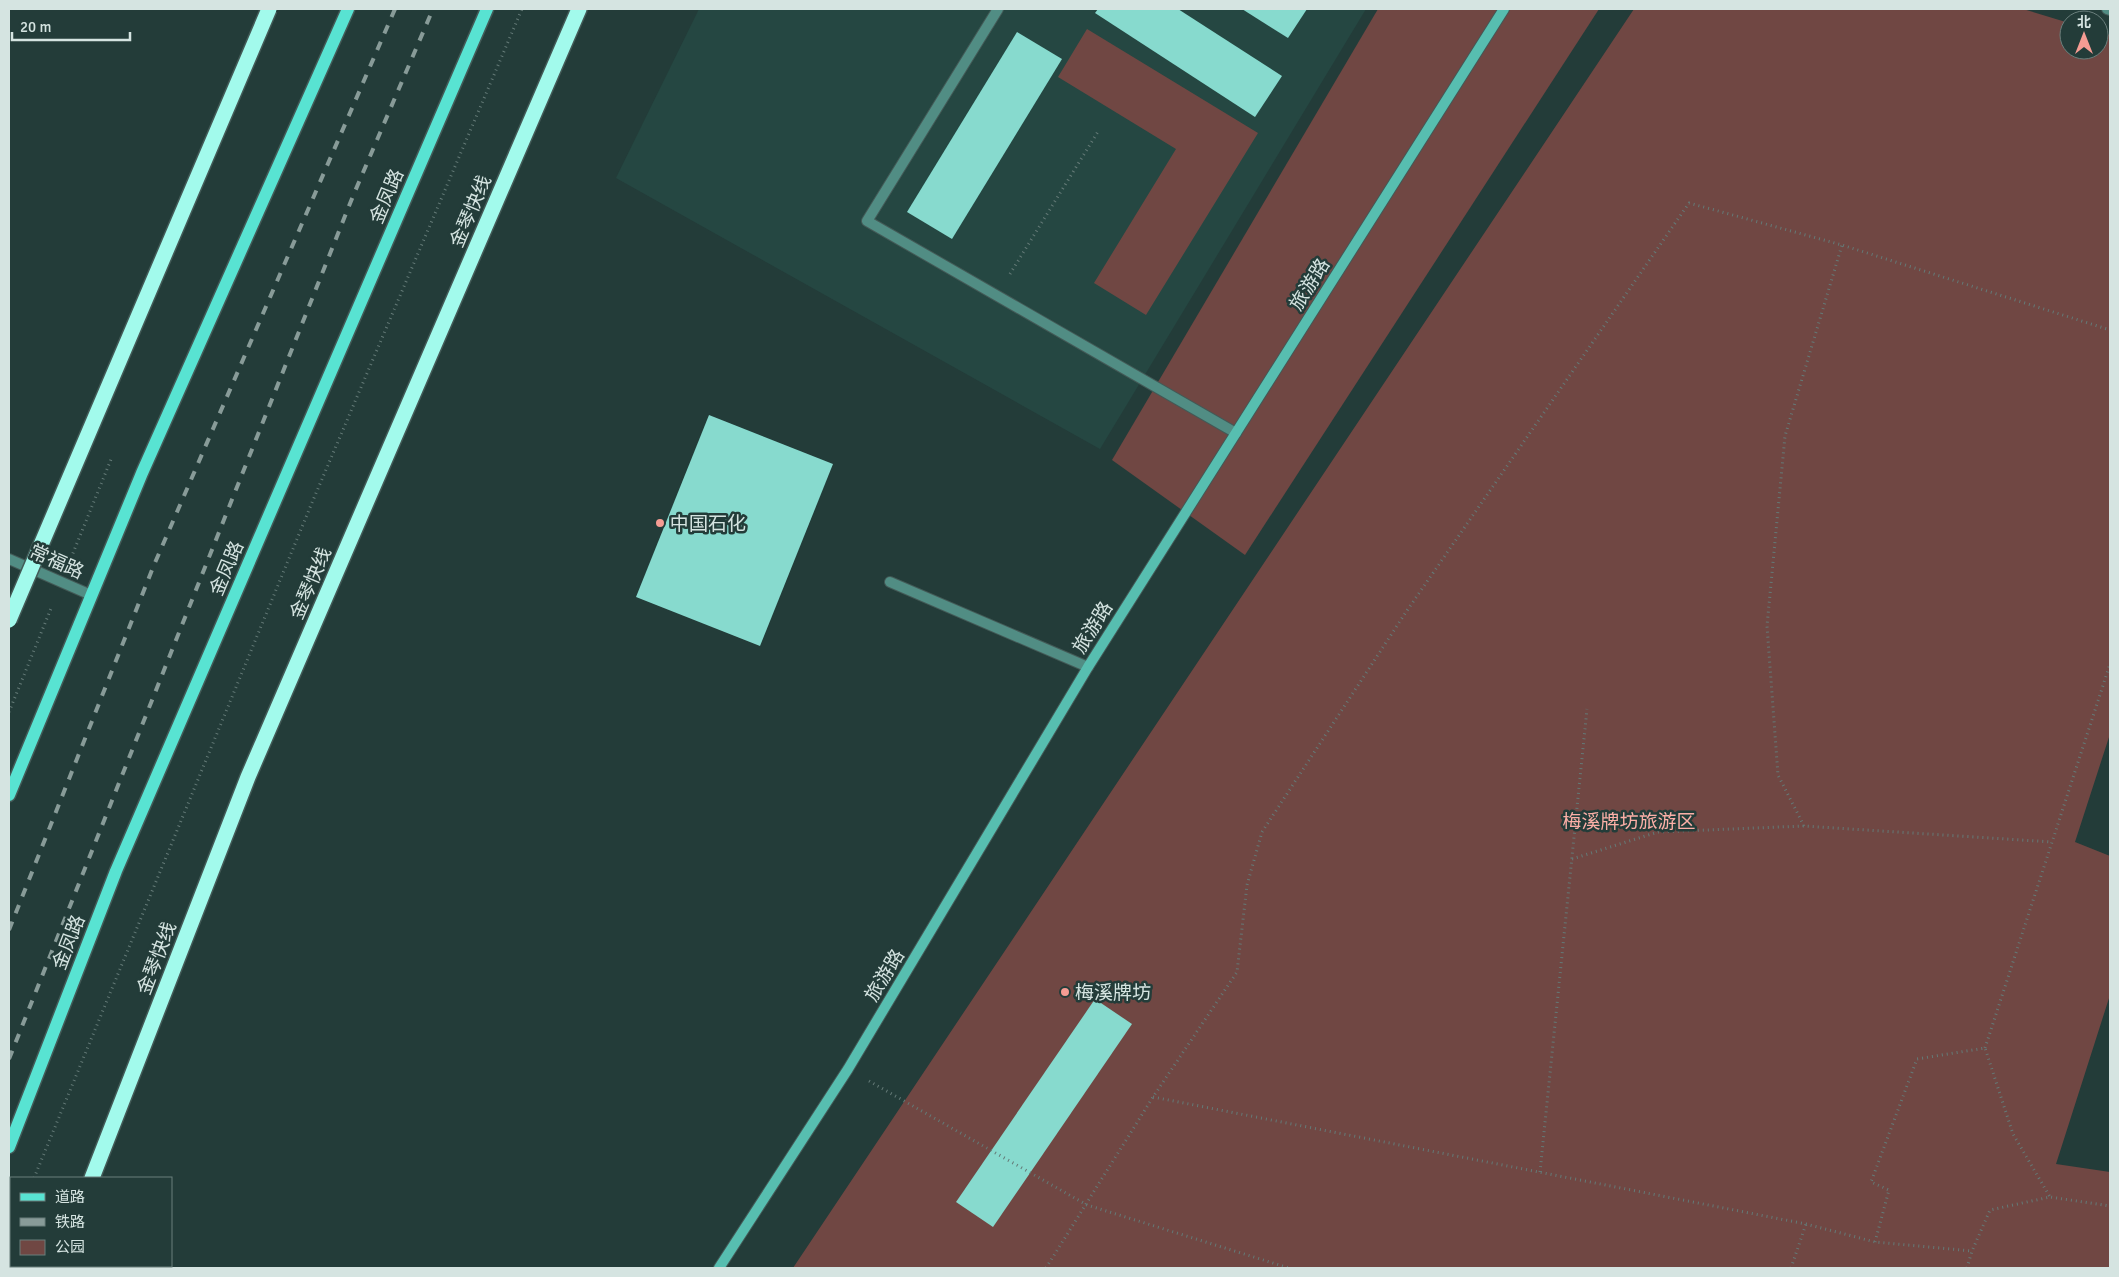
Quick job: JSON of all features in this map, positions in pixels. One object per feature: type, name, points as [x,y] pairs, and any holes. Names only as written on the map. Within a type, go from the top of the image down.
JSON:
[{"type":"highway","points":[[9,620],[269,9]]},
{"type":"highway","name":"金琴快线","points":[[92,1177],[248,777],[578,9]]},
{"type":"main road","points":[[9,795],[146,464],[348,9]]},
{"type":"main road","name":"金凤路","points":[[9,1147],[116,871],[487,9]]},
{"type":"street","points":[[998,9],[866,222],[1236,433]]},
{"type":"street","name":"旅游路","points":[[719,1268],[848,1069],[1088,667],[1504,9]]},
{"type":"street","name":"常福路","points":[[9,559],[91,595]]},
{"type":"street","points":[[890,582],[1088,667]]},
{"type":"path","points":[[34,1177],[311,505],[522,9]]},
{"type":"path","points":[[996,296],[1099,130]]},
{"type":"path","points":[[1046,1268],[1087,1205],[1153,1096],[1237,972],[1247,885],[1262,832],[1406,612],[1689,203],[1842,245],[2110,330]]},
{"type":"path","points":[[1804,826],[1778,775],[1767,626],[1785,436],[1842,245]]},
{"type":"path","points":[[2050,1197],[2013,1134],[1985,1048],[2110,664]]},
{"type":"path","points":[[1540,1172],[1587,709]]},
{"type":"path","points":[[1572,859],[1658,832],[1804,826],[2052,842]]},
{"type":"path","points":[[1875,1242],[1889,1190],[1871,1182],[1917,1059],[1985,1048]]},
{"type":"path","points":[[848,1069],[1087,1205],[1288,1268]]},
{"type":"path","points":[[1153,1096],[1806,1224],[1875,1242],[1972,1252]]},
{"type":"path","points":[[1967,1268],[1990,1210],[2050,1197],[2110,1206]]},
{"type":"path","points":[[1790,1268],[1806,1224]]},
{"type":"shaded area","points":[[699,9],[1366,9],[1100,449],[616,178]]},
{"type":"green space","points":[[1378,9],[1599,9],[1245,555],[1112,460]]},
{"type":"green space","name":"梅溪牌坊旅游区","points":[[1634,9],[2023,9],[2059,20],[2059,60],[2109,60],[2110,35],[2110,734],[2075,842],[2110,856],[2110,995],[2056,1164],[2110,1172],[2110,1268],[793,1268]]},
{"type":"green space","points":[[1087,29],[1258,133],[1146,315],[1094,283],[1176,149],[1058,77]]},
{"type":"building","points":[[1098,9],[1178,9],[1282,76],[1255,117],[1095,13]]},
{"type":"building","points":[[1242,9],[1307,9],[1288,38]]},
{"type":"building","points":[[1017,32],[1062,59],[952,239],[907,212]]},
{"type":"building","points":[[709,415],[833,464],[760,646],[636,597]]},
{"type":"building","points":[[1095,999],[1132,1024],[993,1227],[956,1202]]},
{"type":"railway","points":[[9,930],[154,565],[395,9]]},
{"type":"railway","points":[[9,1059],[353,196],[433,9]]},
{"type":"place","name":"中国石化","points":[[660,523]]},
{"type":"place","name":"梅溪牌坊","points":[[1065,992]]}]
